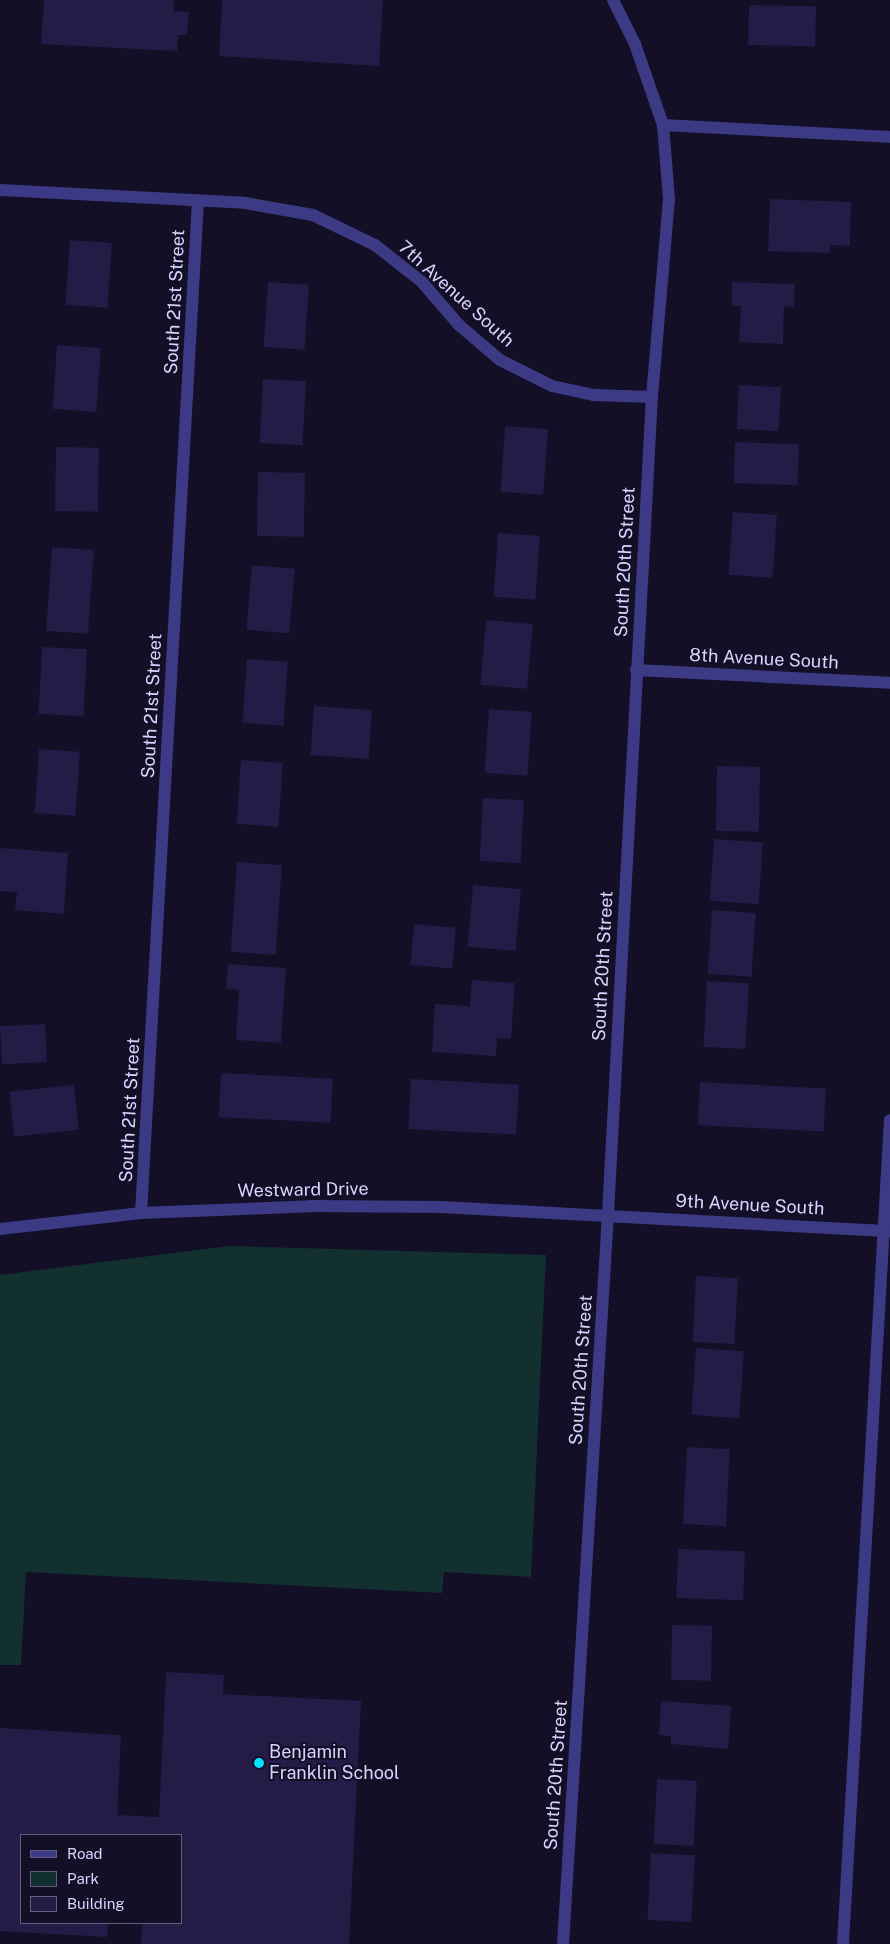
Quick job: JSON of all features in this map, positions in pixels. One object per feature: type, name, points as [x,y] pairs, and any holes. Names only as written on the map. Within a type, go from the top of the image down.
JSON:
[{"type":"street","name":"South 20th Street","points":[[563,1944],[608,1214],[652,397],[669,199],[663,126],[635,44],[613,0]]},
{"type":"street","points":[[663,126],[890,137]]},
{"type":"street","name":"7th Avenue South","points":[[0,190],[245,203],[314,215],[375,245],[422,282],[459,325],[500,360],[552,386],[594,396],[652,397]]},
{"type":"street","name":"South 21st Street","points":[[141,1213],[198,201]]},
{"type":"street","name":"8th Avenue South","points":[[636,670],[890,684]]},
{"type":"street","points":[[843,1944],[887,1231],[890,1120]]},
{"type":"street","name":"Westward Drive","points":[[0,1229],[141,1213],[322,1206],[608,1214]]},
{"type":"street","name":"9th Avenue South","points":[[608,1214],[887,1231]]},
{"type":"green space","points":[[229,1246],[546,1255],[531,1577],[444,1572],[442,1593],[26,1572],[21,1665],[0,1665],[0,1275]]},
{"type":"building","points":[[44,0],[174,0],[173,11],[189,12],[187,35],[178,35],[177,51],[41,44]]},
{"type":"building","points":[[222,0],[383,0],[379,66],[219,56]]},
{"type":"building","points":[[749,5],[816,6],[815,46],[748,45]]},
{"type":"building","points":[[770,199],[851,202],[850,246],[830,245],[830,253],[768,251]]},
{"type":"building","points":[[70,240],[112,243],[107,308],[65,305]]},
{"type":"building","points":[[268,282],[309,285],[304,350],[263,347]]},
{"type":"building","points":[[732,282],[795,284],[794,307],[784,306],[783,344],[739,342],[741,306],[732,306]]},
{"type":"building","points":[[57,345],[101,348],[96,412],[53,409]]},
{"type":"building","points":[[263,379],[306,381],[303,445],[260,443]]},
{"type":"building","points":[[739,385],[781,387],[779,431],[737,429]]},
{"type":"building","points":[[505,426],[548,429],[543,495],[500,492]]},
{"type":"building","points":[[735,442],[799,444],[798,485],[734,483]]},
{"type":"building","points":[[56,447],[99,448],[98,512],[55,511]]},
{"type":"building","points":[[258,472],[305,473],[304,537],[257,536]]},
{"type":"building","points":[[733,512],[777,515],[772,578],[729,575]]},
{"type":"building","points":[[498,533],[540,536],[535,600],[494,597]]},
{"type":"building","points":[[52,547],[94,550],[88,634],[46,631]]},
{"type":"building","points":[[252,565],[295,569],[289,634],[246,630]]},
{"type":"building","points":[[486,620],[533,624],[527,689],[480,685]]},
{"type":"building","points":[[42,647],[87,649],[83,716],[38,714]]},
{"type":"building","points":[[247,659],[288,662],[283,726],[243,723]]},
{"type":"building","points":[[314,706],[372,710],[368,759],[311,755]]},
{"type":"building","points":[[489,709],[532,712],[527,776],[485,773]]},
{"type":"building","points":[[39,749],[80,752],[75,816],[35,813]]},
{"type":"building","points":[[241,760],[283,763],[278,827],[237,824]]},
{"type":"building","points":[[717,766],[760,767],[759,832],[716,831]]},
{"type":"building","points":[[483,798],[524,800],[521,863],[480,861]]},
{"type":"building","points":[[714,839],[763,842],[759,904],[710,901]]},
{"type":"building","points":[[0,848],[68,853],[64,914],[15,910],[17,892],[0,891]]},
{"type":"building","points":[[237,862],[282,865],[276,955],[231,952]]},
{"type":"building","points":[[473,885],[521,889],[515,951],[468,947]]},
{"type":"building","points":[[712,910],[756,913],[751,977],[708,974]]},
{"type":"building","points":[[414,924],[456,928],[452,969],[410,965]]},
{"type":"building","points":[[228,964],[286,968],[281,1043],[236,1040],[239,990],[226,989]]},
{"type":"building","points":[[472,980],[515,983],[511,1039],[497,1038],[496,1056],[432,1052],[435,1004],[470,1006]]},
{"type":"building","points":[[707,981],[749,983],[745,1049],[704,1047]]},
{"type":"building","points":[[45,1024],[47,1062],[2,1064],[0,1026]]},
{"type":"building","points":[[221,1073],[333,1079],[331,1123],[219,1117]]},
{"type":"building","points":[[411,1079],[519,1085],[516,1135],[408,1129]]},
{"type":"building","points":[[700,1082],[826,1089],[824,1132],[698,1125]]},
{"type":"building","points":[[74,1085],[79,1130],[14,1137],[9,1092]]},
{"type":"building","points":[[696,1276],[738,1278],[734,1344],[693,1342]]},
{"type":"building","points":[[696,1348],[744,1351],[739,1418],[691,1415]]},
{"type":"building","points":[[687,1447],[730,1449],[726,1526],[683,1524]]},
{"type":"building","points":[[678,1549],[745,1551],[743,1600],[676,1598]]},
{"type":"building","points":[[672,1625],[712,1626],[711,1681],[671,1680]]},
{"type":"building","points":[[166,1672],[224,1675],[223,1694],[361,1701],[349,1944],[141,1944],[142,1924],[182,1924],[182,1834],[20,1834],[20,1924],[108,1924],[107,1937],[0,1931],[0,1728],[121,1735],[117,1815],[159,1817]]},
{"type":"building","points":[[661,1701],[731,1706],[728,1749],[671,1744],[671,1736],[659,1735]]},
{"type":"building","points":[[657,1779],[697,1781],[694,1846],[654,1844]]},
{"type":"building","points":[[651,1853],[695,1855],[691,1922],[647,1920]]},
{"type":"place","name":"Benjamin Franklin School","points":[[259,1763]]}]
